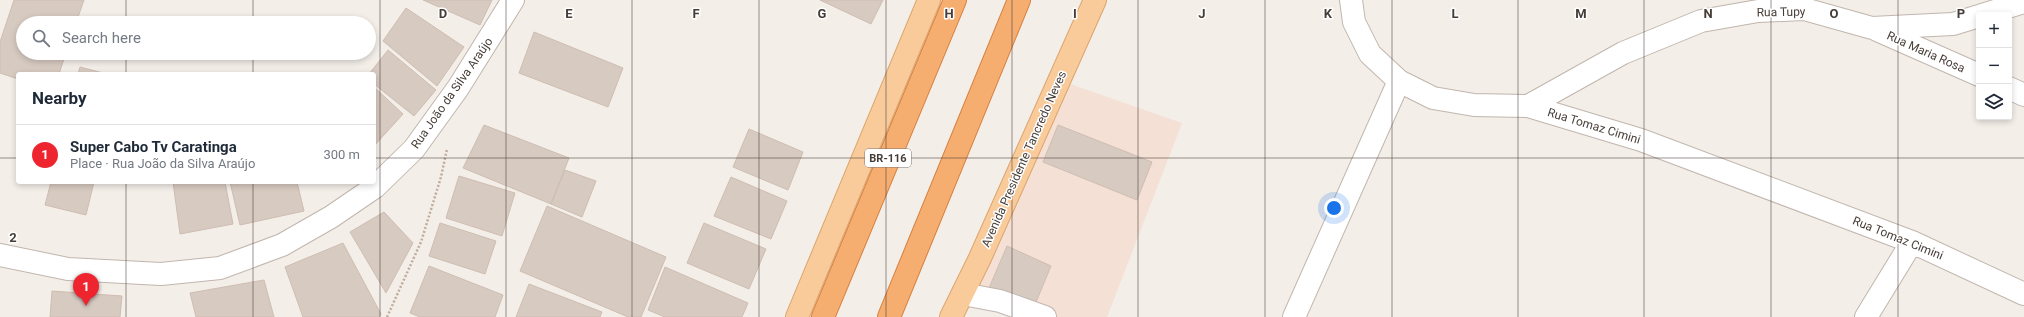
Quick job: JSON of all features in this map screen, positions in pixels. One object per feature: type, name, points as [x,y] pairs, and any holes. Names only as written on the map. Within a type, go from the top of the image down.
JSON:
[{"type":"highway","name":"BR-116","points":[[823,317],[955,0]]},
{"type":"highway","points":[[889,317],[1019,0]]},
{"type":"main road","points":[[798,317],[929,0]]},
{"type":"main road","name":"Avenida Presidente Tancredo Neves","points":[[951,317],[963,294],[1095,0]]},
{"type":"street","name":"Rua João da Silva Araújo","points":[[0,255],[68,269],[161,274],[220,268],[282,245],[331,217],[375,187],[414,149],[458,88],[513,0]]},
{"type":"street","name":"Rua Tomaz Cimini","points":[[1351,0],[1354,22],[1370,54],[1399,81],[1433,98],[1474,105],[1528,106],[1641,140],[1912,242],[2024,294]]},
{"type":"street","name":"Rua Tupy","points":[[1990,12],[2024,2]]},
{"type":"street","name":"Rua Tupy","points":[[1528,106],[1623,53],[1701,21],[1758,11],[1804,9],[1872,28],[1953,24],[1976,16]]},
{"type":"street","name":"Rua Maria Rosa","points":[[1872,28],[1976,74]]},
{"type":"street","points":[[1294,317],[1399,81]]},
{"type":"street","points":[[2012,89],[2024,95]]},
{"type":"street","points":[[1866,317],[1912,242]]},
{"type":"street","points":[[963,294],[1000,301],[1045,317]]},
{"type":"path","points":[[387,317],[421,242],[441,177],[447,147]]},
{"type":"shaded area","points":[[1050,77],[1182,123],[1107,317],[1032,317],[966,291]]},
{"type":"building","points":[[14,0],[84,0],[78,16],[16,16],[16,60],[64,60],[60,72],[16,72],[16,78],[0,73],[0,42]]},
{"type":"building","points":[[423,0],[492,0],[480,25]]},
{"type":"building","points":[[820,0],[883,0],[871,24]]},
{"type":"building","points":[[406,8],[464,47],[437,86],[383,41]]},
{"type":"building","points":[[534,32],[623,68],[608,107],[519,73]]},
{"type":"building","points":[[388,50],[436,90],[414,116],[376,86],[376,72],[371,72]]},
{"type":"building","points":[[80,67],[99,72],[79,72]]},
{"type":"building","points":[[376,89],[403,114],[376,144]]},
{"type":"building","points":[[484,125],[569,158],[551,204],[463,168]]},
{"type":"building","points":[[1058,125],[1152,162],[1137,200],[1043,162]]},
{"type":"building","points":[[749,129],[803,152],[788,190],[733,167]]},
{"type":"building","points":[[565,170],[596,181],[582,217],[551,204]]},
{"type":"building","points":[[459,176],[515,193],[502,236],[446,218]]},
{"type":"building","points":[[731,177],[787,201],[771,239],[714,216]]},
{"type":"building","points":[[50,184],[94,184],[86,215],[45,205]]},
{"type":"building","points":[[173,184],[225,184],[233,224],[180,234]]},
{"type":"building","points":[[230,184],[297,184],[304,211],[240,225]]},
{"type":"building","points":[[547,206],[666,257],[641,317],[628,317],[520,271]]},
{"type":"building","points":[[384,212],[413,243],[386,293],[350,232]]},
{"type":"building","points":[[440,223],[496,241],[485,274],[429,256]]},
{"type":"building","points":[[704,223],[766,249],[749,289],[687,263]]},
{"type":"building","points":[[343,243],[381,314],[379,317],[303,317],[285,267]]},
{"type":"building","points":[[1007,246],[1051,266],[1034,307],[989,288]]},
{"type":"building","points":[[429,266],[503,295],[495,317],[420,317],[410,313]]},
{"type":"building","points":[[665,267],[748,303],[742,317],[665,317],[648,310]]},
{"type":"building","points":[[264,280],[274,317],[196,317],[190,293]]},
{"type":"building","points":[[529,284],[602,312],[600,317],[516,317]]},
{"type":"building","points":[[52,291],[122,296],[120,317],[50,317]]},
{"type":"place","name":"Super Cabo Tv Caratinga","points":[[86,306]]}]
